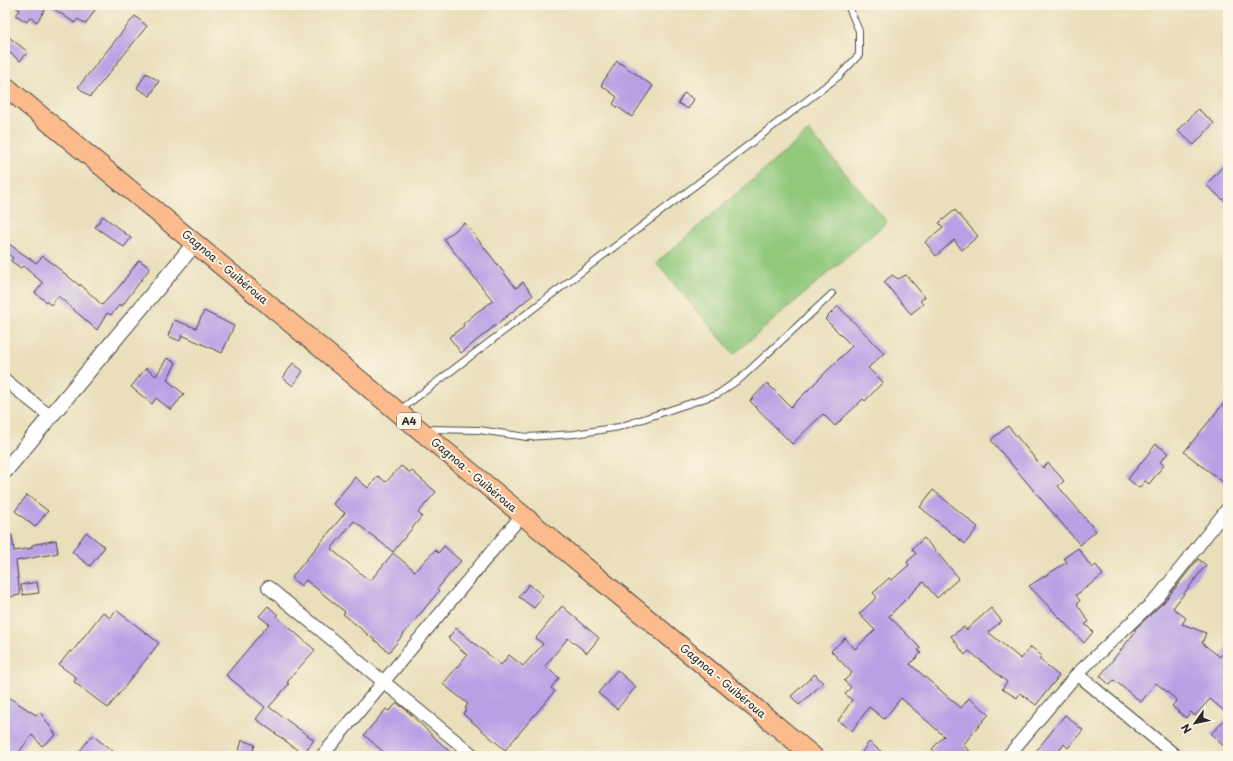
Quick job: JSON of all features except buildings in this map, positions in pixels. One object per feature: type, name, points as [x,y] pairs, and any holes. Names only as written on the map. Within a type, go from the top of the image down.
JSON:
[{"type":"main road","name":"Gagnoa - Guibéroua","points":[[5,86],[196,242],[397,412],[813,756]]},
{"type":"street","points":[[5,471],[196,242]]},
{"type":"street","points":[[5,380],[51,417]]},
{"type":"street","points":[[1008,756],[1077,674],[1158,597],[1228,508]]},
{"type":"street","points":[[322,756],[522,515]]},
{"type":"street","points":[[268,586],[474,756]]},
{"type":"street","points":[[1077,674],[1176,756]]},
{"type":"lane","points":[[397,412],[839,76],[859,55],[859,31],[848,5]]},
{"type":"lane","points":[[418,429],[479,430],[527,437],[575,434],[626,425],[718,394],[741,378],[832,294]]},
{"type":"green space","points":[[809,131],[887,222],[734,354],[656,263]]}]
